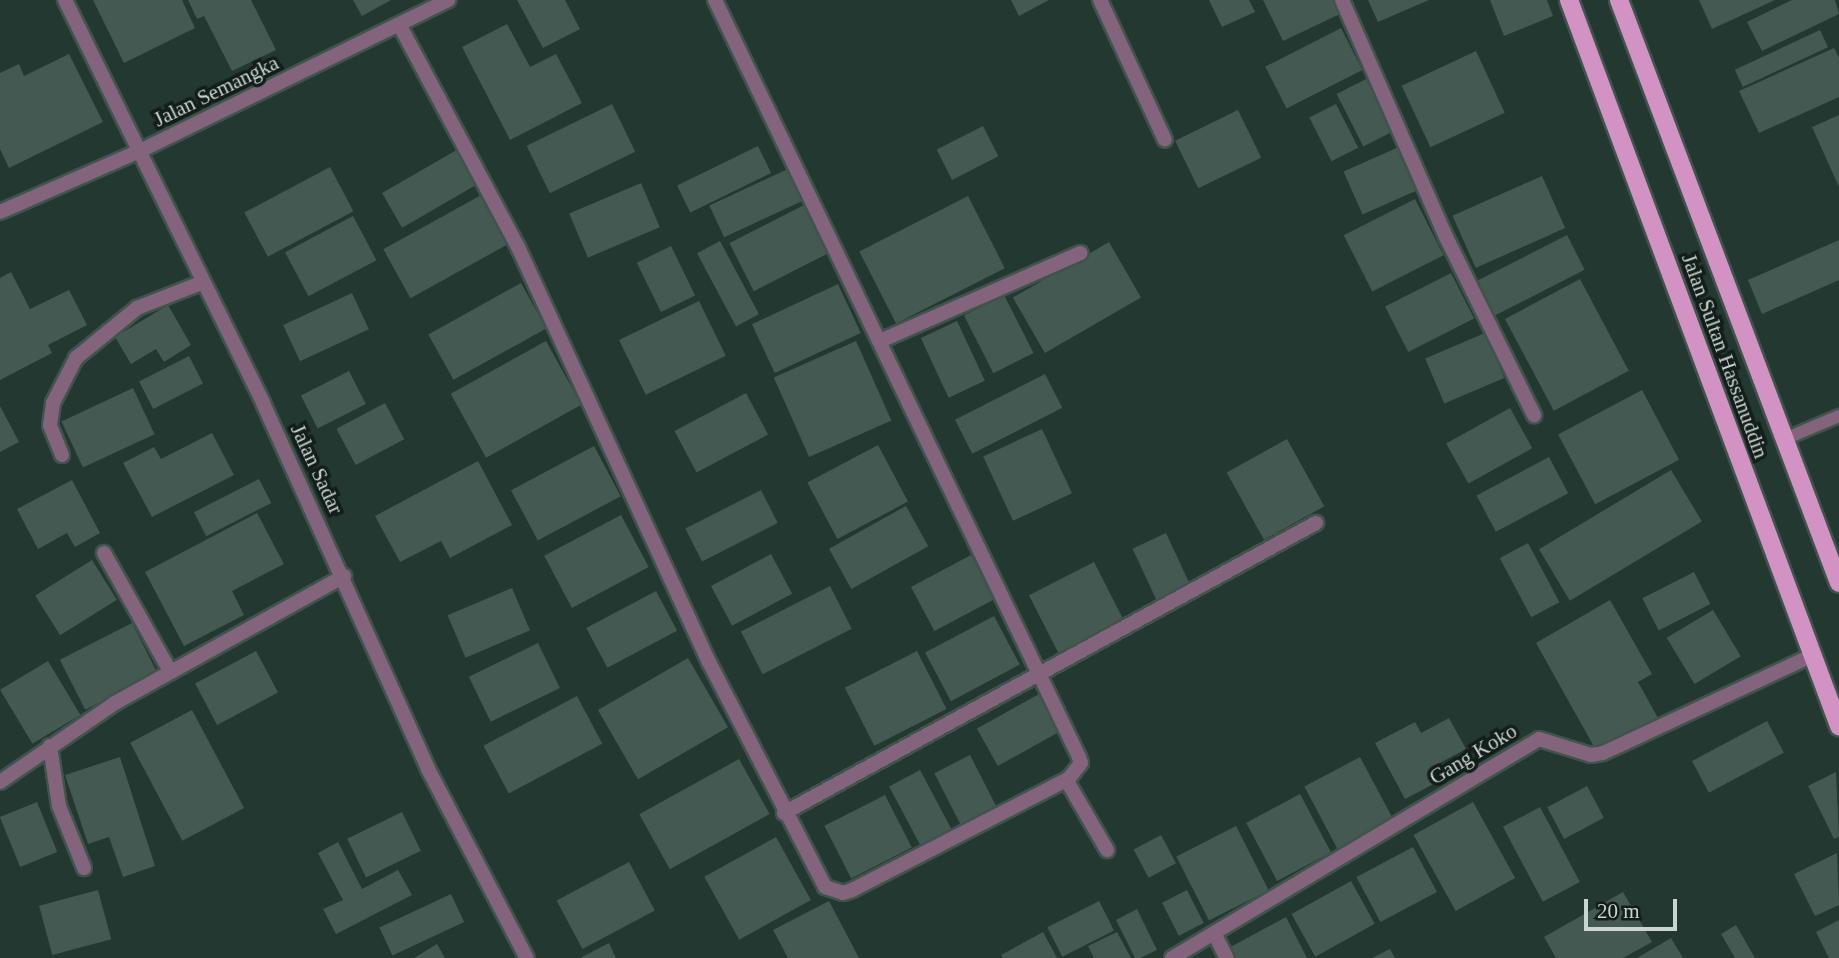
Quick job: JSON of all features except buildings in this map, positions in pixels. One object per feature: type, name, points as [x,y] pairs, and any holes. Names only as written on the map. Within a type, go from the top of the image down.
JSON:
[{"type":"main road","name":"Jalan Sultan Hassanuddin","points":[[1569,0],[1839,726]]},
{"type":"main road","name":"Jalan Sultan Hassanuddin","points":[[1619,0],[1839,583]]},
{"type":"street","name":"Jalan Sadar","points":[[65,0],[142,150],[201,283],[344,576],[428,769],[527,958]]},
{"type":"street","name":"Jalan Semangka","points":[[0,212],[142,150],[400,26],[448,0]]},
{"type":"street","points":[[400,26],[518,247],[709,663],[784,813],[819,880],[833,892],[843,893],[1068,779],[1081,763],[1036,676],[880,341],[715,0]]},
{"type":"street","points":[[1100,0],[1165,140]]},
{"type":"street","points":[[1342,0],[1446,237],[1534,415]]},
{"type":"street","points":[[880,341],[1080,253]]},
{"type":"street","points":[[62,455],[50,425],[53,404],[76,358],[137,308],[201,283]]},
{"type":"street","points":[[784,813],[1316,523]]},
{"type":"street","points":[[104,553],[170,671]]},
{"type":"street","points":[[0,782],[170,671],[344,576]]},
{"type":"street","name":"Gang Koko","points":[[1172,958],[1539,739],[1591,755],[1603,753],[1811,656]]},
{"type":"street","points":[[50,747],[60,806],[84,868]]},
{"type":"street","points":[[1068,779],[1107,850]]},
{"type":"street","points":[[1214,933],[1227,958]]},
{"type":"lane","points":[[1784,439],[1839,416]]}]
